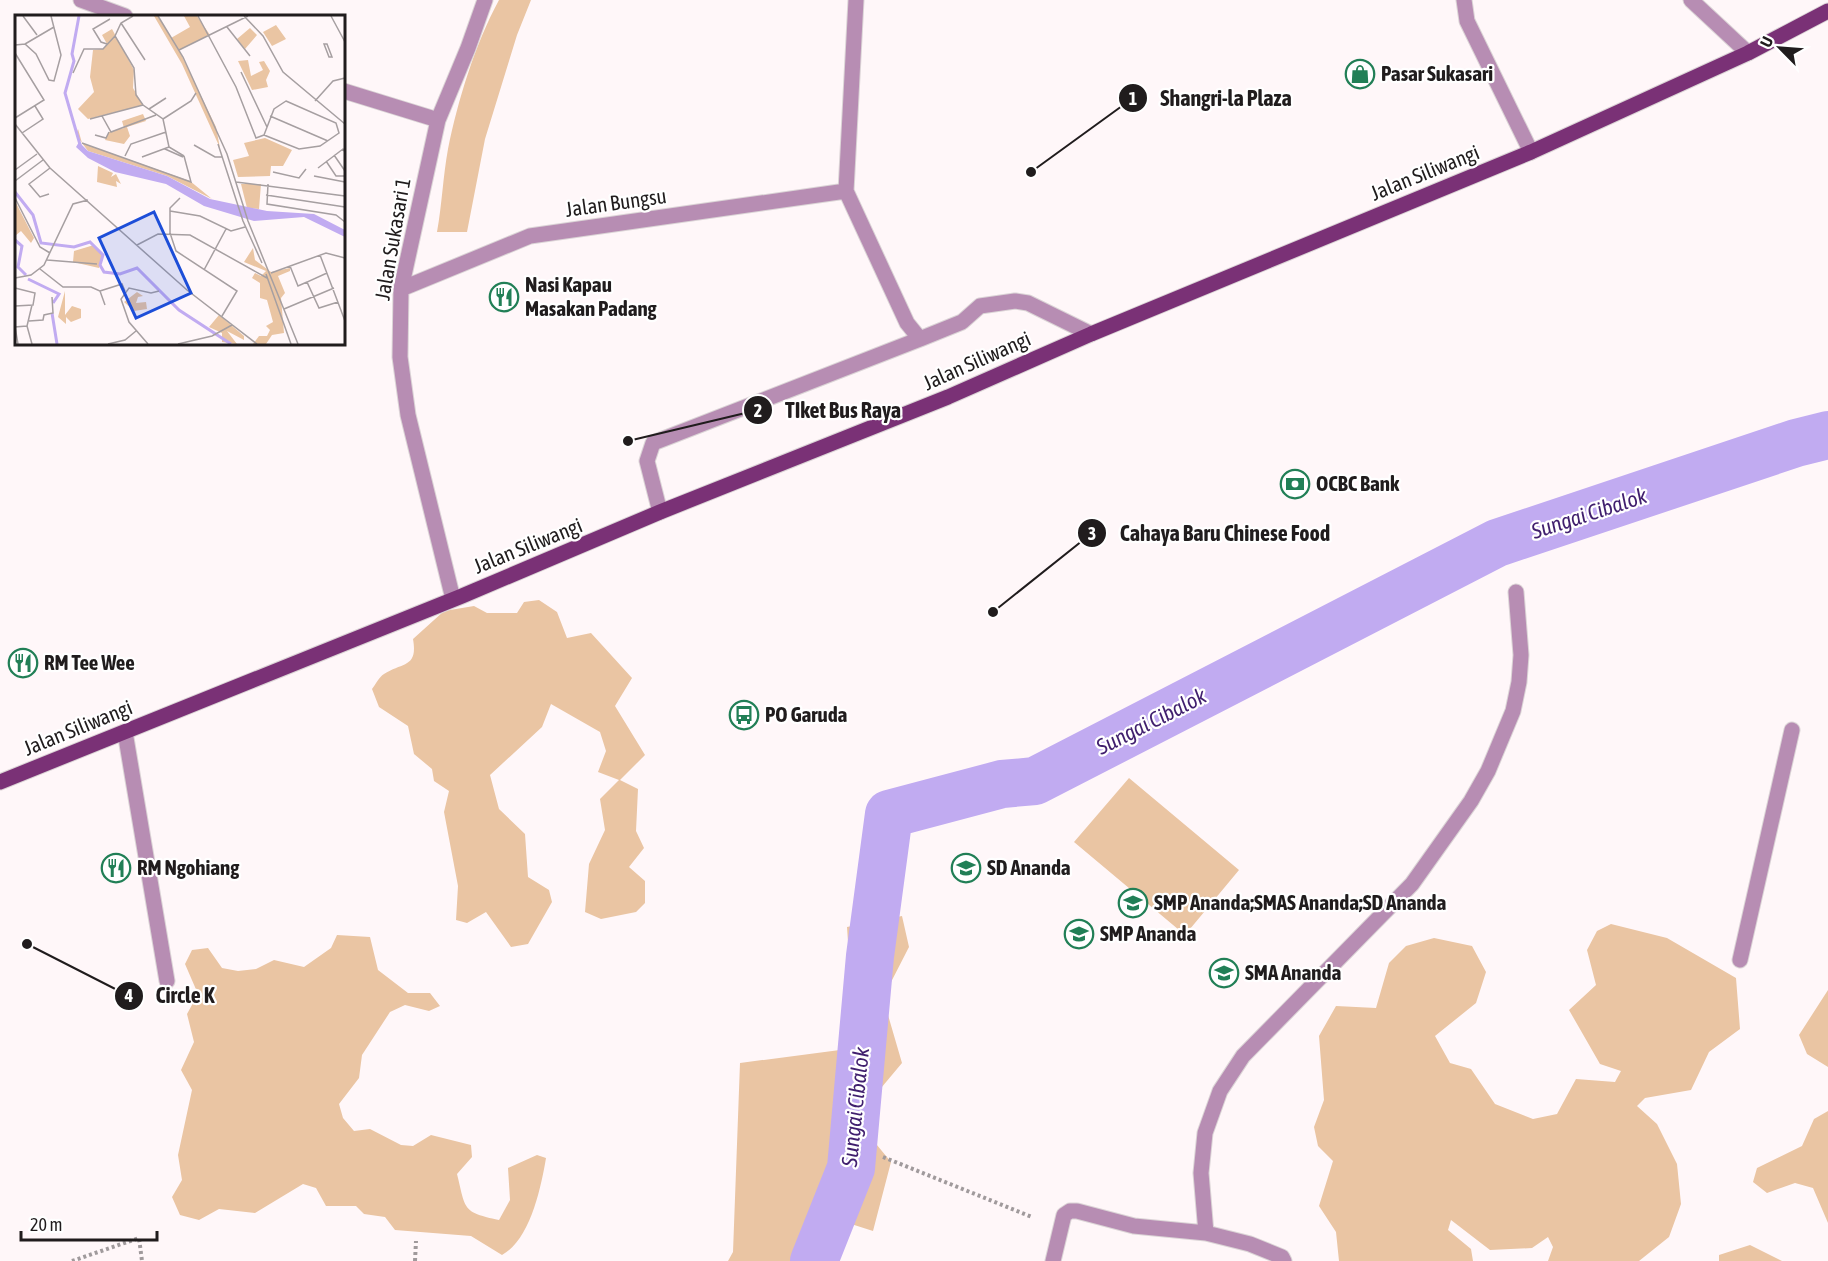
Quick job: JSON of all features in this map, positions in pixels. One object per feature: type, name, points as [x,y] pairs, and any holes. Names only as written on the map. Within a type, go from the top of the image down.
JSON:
[{"type":"main road","name":"Jalan Siliwangi","points":[[0,782],[453,599],[660,512],[948,398],[1091,334],[1531,152],[1748,53],[1828,11]]},
{"type":"street","points":[[81,0],[122,15]]},
{"type":"street","name":"Jalan Sukasari 1","points":[[453,599],[408,415],[400,357],[401,289],[438,120],[485,0]]},
{"type":"street","points":[[856,0],[846,191],[907,323],[920,339]]},
{"type":"street","points":[[1464,0],[1467,21],[1531,152]]},
{"type":"street","points":[[1691,0],[1748,53]]},
{"type":"street","points":[[345,91],[438,120]]},
{"type":"street","name":"Jalan Bungsu","points":[[401,289],[530,236],[846,191]]},
{"type":"street","points":[[660,512],[647,461],[653,443],[962,322],[980,306],[1015,301],[1028,303],[1091,334]]},
{"type":"street","points":[[1206,1233],[1201,1173],[1205,1133],[1220,1091],[1244,1056],[1412,884],[1470,801],[1488,771],[1513,711],[1518,682],[1521,655],[1516,592]]},
{"type":"street","points":[[1740,960],[1792,730]]},
{"type":"street","points":[[125,732],[167,981]]},
{"type":"street","points":[[1053,1261],[1064,1215],[1070,1211],[1077,1211],[1134,1226],[1206,1233],[1250,1244],[1282,1257],[1284,1261]]},
{"type":"path","points":[[883,1157],[1061,1228]]},
{"type":"path","points":[[72,1261],[139,1238],[142,1261]]},
{"type":"path","points":[[415,1261],[416,1241]]},
{"type":"shaded area","points":[[499,0],[531,0],[517,35],[485,139],[467,232],[437,232],[446,159],[457,111],[475,54]]},
{"type":"shaded area","points":[[539,600],[557,612],[567,638],[591,633],[632,678],[615,706],[645,755],[620,780],[638,789],[636,831],[644,848],[629,867],[645,881],[645,903],[636,912],[601,919],[585,912],[589,864],[605,830],[600,799],[619,780],[598,772],[606,751],[600,732],[551,704],[542,727],[490,775],[499,809],[525,834],[528,877],[549,890],[552,902],[528,944],[511,947],[486,912],[467,923],[456,920],[458,886],[444,812],[449,791],[434,781],[432,769],[414,754],[408,726],[379,707],[372,689],[382,675],[411,660],[414,648],[413,639],[444,611],[474,606],[487,613],[517,613],[524,602]]},
{"type":"shaded area","points":[[1129,778],[1239,870],[1185,935],[1074,842]]},
{"type":"shaded area","points":[[902,916],[909,947],[889,986],[888,1015],[902,1063],[871,1100],[879,1116],[872,1139],[891,1162],[873,1231],[848,1223],[829,1250],[798,1261],[728,1261],[733,1252],[740,1063],[855,1048],[847,927]]},
{"type":"shaded area","points":[[1611,924],[1667,938],[1736,978],[1740,1029],[1709,1052],[1691,1090],[1645,1098],[1637,1106],[1657,1124],[1677,1164],[1681,1204],[1669,1237],[1639,1261],[1548,1261],[1553,1247],[1548,1237],[1532,1248],[1490,1250],[1451,1220],[1448,1230],[1471,1249],[1473,1261],[1339,1261],[1336,1232],[1319,1206],[1333,1161],[1318,1146],[1314,1127],[1324,1100],[1319,1036],[1336,1006],[1376,1008],[1389,963],[1406,946],[1434,938],[1472,946],[1486,972],[1476,1003],[1435,1036],[1450,1063],[1471,1069],[1495,1104],[1533,1119],[1557,1114],[1576,1079],[1615,1082],[1621,1071],[1600,1064],[1569,1010],[1596,985],[1587,950],[1597,931]]},
{"type":"shaded area","points":[[337,935],[370,937],[378,970],[408,993],[430,993],[440,1006],[429,1011],[405,1005],[390,1012],[362,1055],[359,1078],[339,1104],[343,1118],[354,1131],[370,1129],[401,1145],[413,1146],[431,1135],[471,1145],[472,1157],[457,1174],[464,1202],[472,1211],[499,1220],[510,1200],[508,1168],[537,1155],[546,1158],[541,1184],[527,1226],[512,1248],[502,1255],[471,1236],[395,1230],[385,1217],[364,1214],[356,1206],[326,1206],[316,1188],[303,1184],[255,1213],[219,1209],[199,1220],[180,1215],[172,1197],[182,1180],[178,1155],[192,1090],[181,1070],[194,1042],[187,1014],[198,994],[185,964],[192,950],[208,948],[222,968],[238,971],[256,969],[274,960],[304,967],[331,948]]},
{"type":"shaded area","points":[[1828,990],[1828,1067],[1807,1054],[1799,1035]]},
{"type":"shaded area","points":[[1828,1111],[1828,1223],[1813,1188],[1795,1183],[1767,1193],[1753,1182],[1757,1168],[1802,1146],[1814,1119]]},
{"type":"shaded area","points":[[1750,1245],[1782,1261],[1719,1261],[1719,1255]]},
{"type":"waterway","name":"Sungai Cibalok","points":[[814,1261],[851,1168],[870,956],[889,814],[1002,784],[1035,781],[1497,543],[1796,443],[1828,435]]},
{"type":"place","name":"Pasar Sukasari","points":[[1360,74]]},
{"type":"place","name":"Shangri-la Plaza","points":[[1031,172]]},
{"type":"place","name":"Nasi Kapau Masakan Padang","points":[[504,297]]},
{"type":"place","name":"TIket Bus Raya","points":[[628,441]]},
{"type":"place","name":"OCBC Bank","points":[[1295,484]]},
{"type":"place","name":"Cahaya Baru Chinese Food","points":[[993,612]]},
{"type":"place","name":"RM Tee Wee","points":[[23,663]]},
{"type":"place","name":"PO Garuda","points":[[744,715]]},
{"type":"place","name":"RM Ngohiang","points":[[116,868]]},
{"type":"place","name":"SD Ananda","points":[[966,868]]},
{"type":"place","name":"SMP Ananda;SMAS Ananda;SD Ananda","points":[[1133,903]]},
{"type":"place","name":"SMP Ananda","points":[[1079,934]]},
{"type":"place","name":"Circle K","points":[[27,944]]},
{"type":"place","name":"SMA Ananda","points":[[1224,973]]}]
